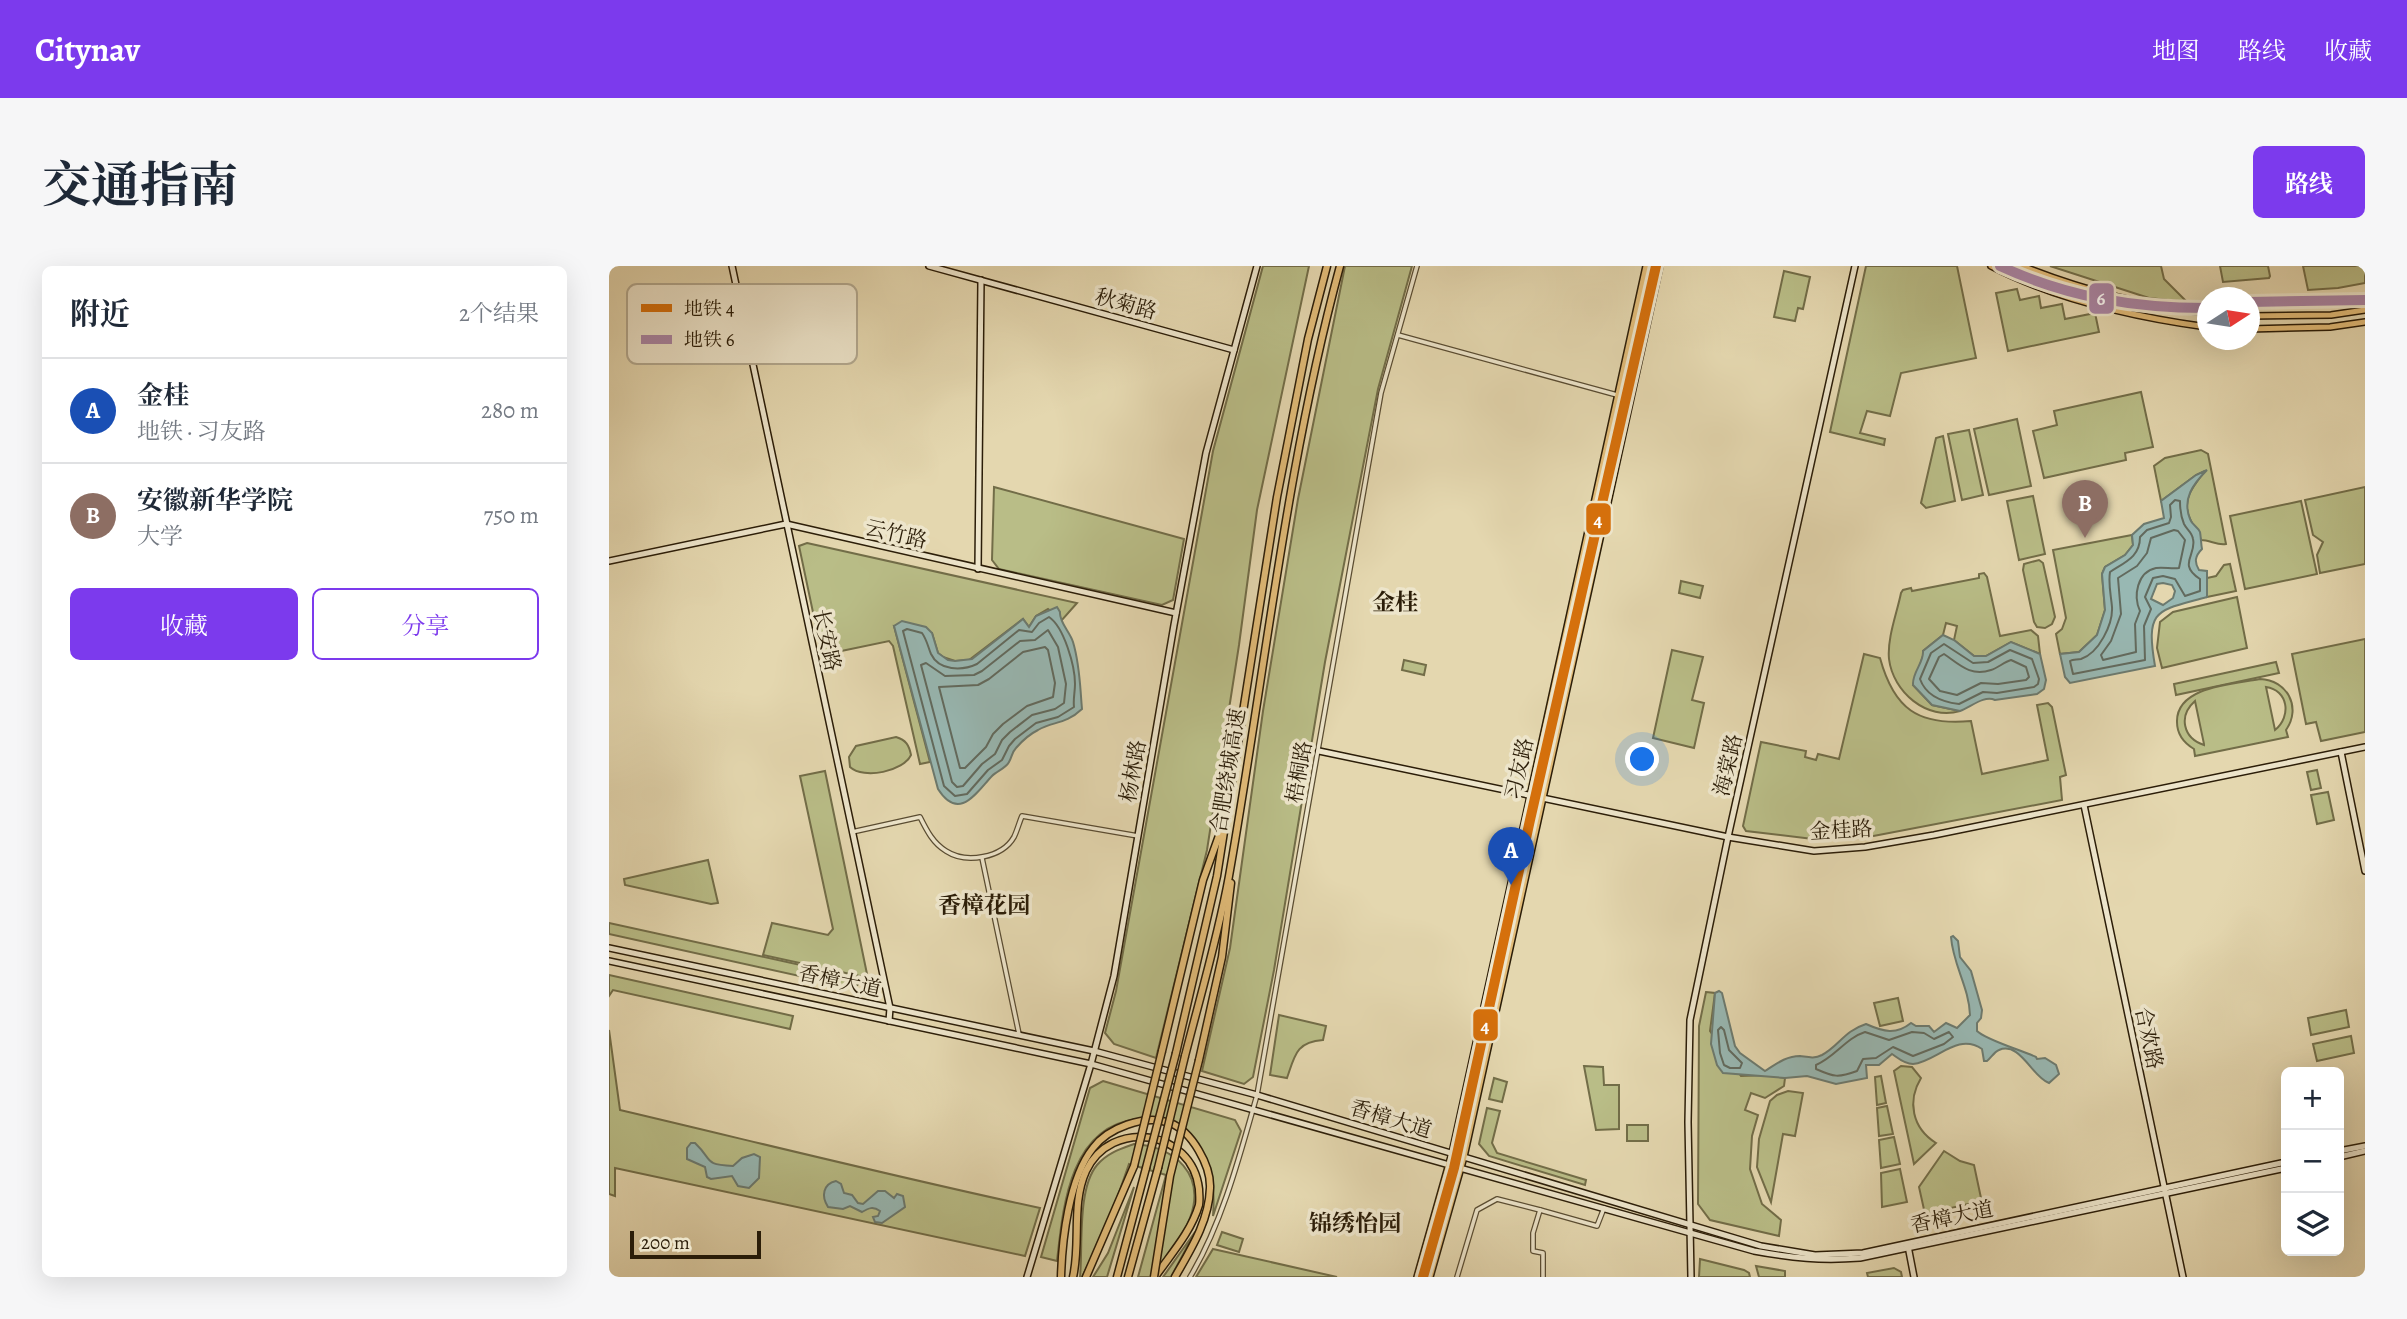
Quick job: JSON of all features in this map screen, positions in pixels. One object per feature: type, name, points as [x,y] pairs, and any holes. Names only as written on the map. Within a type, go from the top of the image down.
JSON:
[{"type":"highway","name":"合肥绕城高速","points":[[1117,1277],[1176,1053],[1217,876],[1277,497],[1308,339],[1327,266]]},
{"type":"highway","name":"合肥绕城高速","points":[[1128,1277],[1158,1168],[1228,879],[1289,501],[1321,337],[1340,266]]},
{"type":"highway","points":[[1086,1277],[1134,1166],[1203,880],[1227,816]]},
{"type":"highway","points":[[1154,1277],[1170,1176],[1222,957],[1238,819]]},
{"type":"highway","points":[[1061,1277],[1074,1190],[1092,1149],[1107,1133],[1140,1122],[1156,1121],[1170,1123],[1189,1137],[1199,1151],[1209,1174],[1208,1204],[1200,1233],[1175,1277]]},
{"type":"highway","points":[[1073,1277],[1079,1195],[1085,1173],[1092,1160],[1108,1146],[1131,1136],[1146,1137],[1173,1145],[1188,1160],[1197,1177],[1200,1202],[1190,1228],[1154,1277]]},
{"type":"main road","name":"习友路","points":[[1417,1277],[1452,1153],[1646,266]]},
{"type":"main road","name":"习友路","points":[[1430,1277],[1464,1157],[1660,266]]},
{"type":"main road","points":[[1991,266],[2012,277],[2065,296],[2151,318],[2197,325]]},
{"type":"main road","points":[[2022,266],[2060,281],[2158,307],[2197,312]]},
{"type":"main road","points":[[2260,316],[2308,316],[2365,310]]},
{"type":"main road","points":[[2260,329],[2330,327],[2365,322]]},
{"type":"street","name":"长安路","points":[[732,266],[736,284]]},
{"type":"street","name":"秋菊路","points":[[929,266],[1234,350]]},
{"type":"street","name":"杨林路","points":[[1027,1277],[1091,1064],[1114,976],[1206,453],[1258,266]]},
{"type":"street","name":"梧桐路","points":[[1190,1277],[1205,1252],[1257,1095],[1381,393],[1417,266]]},
{"type":"street","name":"海棠路","points":[[1691,1277],[1688,1122],[1690,1020],[1855,266]]},
{"type":"street","points":[[978,569],[981,280]]},
{"type":"street","points":[[1398,335],[1617,395]]},
{"type":"street","name":"长安路","points":[[753,364],[890,1008],[889,1021]]},
{"type":"street","name":"云竹路","points":[[609,561],[786,524],[1176,613]]},
{"type":"street","name":"金桂路","points":[[1318,751],[1728,837],[1814,850],[1865,847],[2365,747]]},
{"type":"street","points":[[2341,752],[2365,871]]},
{"type":"street","name":"合欢路","points":[[2084,805],[2183,1277]]},
{"type":"street","points":[[852,832],[920,817],[930,837],[944,850],[953,855],[982,858],[1002,850],[1014,838],[1022,816],[1138,836]]},
{"type":"street","points":[[982,858],[1019,1035]]},
{"type":"street","name":"香樟大道","points":[[609,948],[1094,1051],[1257,1095],[1761,1246],[1815,1255],[1863,1253],[1907,1246]]},
{"type":"street","name":"香樟大道","points":[[609,961],[1091,1064],[1754,1251],[1815,1261],[1860,1258],[2281,1163]]},
{"type":"street","points":[[2344,1151],[2365,1149]]},
{"type":"street","points":[[2344,1155],[2365,1149]]},
{"type":"street","name":"香樟大道","points":[[2164,1191],[2281,1169]]},
{"type":"street","points":[[1457,1277],[1477,1210],[1497,1199],[1597,1226],[1604,1208]]},
{"type":"street","points":[[1540,1210],[1533,1233],[1533,1251],[1543,1253],[1543,1277]]},
{"type":"street","points":[[1907,1246],[1914,1277]]},
{"type":"green space","points":[[1263,266],[1309,266],[1257,510],[1207,850],[1156,1058],[1114,1044],[1105,1033],[1116,991],[1213,451]]},
{"type":"green space","points":[[1345,266],[1412,266],[1378,389],[1325,662],[1274,970],[1253,1077],[1244,1084],[1202,1071],[1230,948],[1263,711],[1298,499]]},
{"type":"green space","points":[[1866,266],[1957,266],[1976,358],[1901,373],[1890,416],[1867,411],[1860,433],[1885,439],[1884,445],[1830,432]]},
{"type":"green space","points":[[2050,266],[2161,266],[2164,279],[2187,302],[2149,298]]},
{"type":"green space","points":[[2220,266],[2268,266],[2270,276],[2223,282]]},
{"type":"green space","points":[[2303,266],[2365,266],[2365,283],[2308,290]]},
{"type":"green space","points":[[1784,271],[1810,277],[1803,309],[1798,308],[1795,321],[1774,317]]},
{"type":"green space","points":[[2017,289],[2020,300],[2039,296],[2041,308],[2062,304],[2065,319],[2095,313],[2099,332],[2008,351],[1996,293]]},
{"type":"green space","points":[[2141,392],[2153,447],[2125,453],[2126,460],[2044,478],[2033,431],[2057,425],[2054,411]]},
{"type":"green space","points":[[2017,419],[2031,486],[1989,495],[1974,429]]},
{"type":"green space","points":[[1969,430],[1983,495],[1962,500],[1948,434]]},
{"type":"green space","points":[[1943,436],[1955,501],[1926,508],[1921,503],[1936,438]]},
{"type":"green space","points":[[2201,450],[2208,454],[2226,544],[2201,540],[2188,514],[2189,494],[2205,471],[2161,501],[2154,466],[2165,458]]},
{"type":"green space","points":[[994,487],[1184,539],[1173,600],[1162,605],[999,569],[992,560]]},
{"type":"green space","points":[[2365,487],[2365,564],[2320,573],[2317,555],[2323,542],[2313,535],[2305,500]]},
{"type":"green space","points":[[2033,496],[2045,554],[2019,560],[2007,501]]},
{"type":"green space","points":[[2301,501],[2317,574],[2245,589],[2230,516]]},
{"type":"green space","points":[[2132,535],[2133,545],[2125,555],[2105,567],[2102,574],[2105,610],[2097,635],[2079,652],[2060,654],[2056,634],[2062,629],[2066,618],[2053,550]]},
{"type":"green space","points":[[807,543],[1077,603],[1062,620],[1048,609],[1036,616],[1029,627],[1023,619],[969,660],[955,661],[943,657],[938,653],[932,633],[894,626],[930,762],[920,764],[893,646],[889,641],[822,655],[799,546]]},
{"type":"green space","points":[[2039,560],[2043,563],[2055,617],[2052,624],[2045,628],[2037,627],[2034,622],[2023,570],[2024,564]]},
{"type":"green space","points":[[2230,564],[2236,591],[2207,597],[2207,578],[2216,576],[2224,565]]},
{"type":"green space","points":[[1984,573],[2000,636],[2031,630],[2038,636],[2040,654],[2011,642],[1986,656],[1974,656],[1954,640],[1957,626],[1946,623],[1943,635],[1923,651],[1913,685],[1932,705],[1960,711],[1936,712],[1924,708],[1905,693],[1897,682],[1889,659],[1891,634],[1901,593],[1911,588],[1912,591],[1979,578],[1979,574]]},
{"type":"green space","points":[[1681,581],[1703,586],[1700,598],[1679,593]]},
{"type":"green space","points":[[2237,597],[2247,648],[2162,668],[2157,648],[2160,622],[2173,612]]},
{"type":"green space","points":[[2365,639],[2365,732],[2321,741],[2316,722],[2306,724],[2292,654]]},
{"type":"green space","points":[[1672,650],[1703,657],[1692,700],[1704,703],[1694,748],[1653,738]]},
{"type":"green space","points":[[1864,654],[1880,658],[1893,690],[1911,710],[1936,720],[1971,721],[1982,774],[2048,760],[2037,705],[2048,703],[2052,707],[2066,775],[2060,777],[2062,800],[1863,838],[1813,839],[1746,831],[1743,826],[1761,742],[1806,751],[1805,757],[1816,760],[1818,754],[1839,759]]},
{"type":"green space","points":[[1404,660],[1426,665],[1424,675],[1402,670]]},
{"type":"green space","points":[[2276,662],[2279,673],[2176,695],[2174,684]]},
{"type":"green space","points":[[2260,679],[2278,684],[2289,696],[2292,712],[2286,730],[2288,737],[2195,756],[2194,749],[2184,741],[2178,730],[2179,710],[2186,701],[2208,689]],"holes":[[[2266,687],[2279,693],[2285,704],[2284,718],[2275,730]],[[2195,701],[2204,744],[2204,745],[2191,737],[2185,726],[2186,713]]]},
{"type":"green space","points":[[896,737],[907,743],[911,755],[907,761],[892,769],[874,773],[856,771],[850,767],[849,757],[856,746]]},
{"type":"green space","points":[[2317,770],[2321,788],[2311,790],[2307,772]]},
{"type":"green space","points":[[825,771],[867,974],[864,977],[763,955],[772,923],[828,935],[833,929],[800,776]]},
{"type":"green space","points":[[2328,792],[2334,820],[2317,824],[2311,795]]},
{"type":"green space","points":[[708,860],[718,903],[711,904],[625,885],[624,879]]},
{"type":"green space","points":[[609,923],[864,979],[854,988],[609,934]]},
{"type":"green space","points":[[609,975],[793,1016],[790,1029],[613,990],[609,996]]},
{"type":"green space","points":[[1706,992],[1715,993],[1710,1031],[1741,1076],[1769,1075],[1785,1078],[1784,1086],[1765,1098],[1751,1093],[1745,1110],[1758,1115],[1752,1136],[1750,1169],[1762,1204],[1781,1220],[1779,1236],[1710,1220],[1698,1204],[1699,1026]]},
{"type":"green space","points":[[1898,998],[1903,1021],[1880,1026],[1874,1003]]},
{"type":"green space","points":[[2346,1010],[2349,1027],[2311,1035],[2308,1018]]},
{"type":"green space","points":[[1279,1015],[1326,1026],[1323,1040],[1307,1044],[1298,1051],[1287,1078],[1270,1075]]},
{"type":"green space","points":[[609,1030],[620,1110],[1040,1208],[1025,1256],[615,1168],[615,1196],[609,1194]]},
{"type":"green space","points":[[2351,1036],[2354,1053],[2317,1061],[2313,1044]]},
{"type":"green space","points":[[1584,1066],[1603,1067],[1604,1085],[1619,1085],[1619,1129],[1596,1130]]},
{"type":"green space","points":[[1901,1066],[1912,1067],[1921,1078],[1914,1096],[1914,1114],[1922,1130],[1936,1143],[1914,1164],[1894,1071]]},
{"type":"green space","points":[[1881,1076],[1886,1103],[1877,1105],[1875,1077]]},
{"type":"green space","points":[[1494,1078],[1507,1082],[1502,1102],[1489,1099]]},
{"type":"green space","points":[[1103,1081],[1235,1120],[1241,1131],[1213,1216],[1213,1189],[1209,1168],[1184,1127],[1137,1119],[1114,1125],[1097,1137],[1083,1153],[1067,1195],[1057,1261],[1041,1257],[1090,1088]]},
{"type":"green space","points":[[1788,1091],[1803,1093],[1795,1136],[1783,1134],[1771,1202],[1757,1167],[1759,1139],[1770,1101]]},
{"type":"green space","points":[[1887,1106],[1893,1134],[1879,1136],[1877,1108]]},
{"type":"green space","points":[[1487,1108],[1500,1111],[1492,1143],[1497,1153],[1586,1180],[1585,1185],[1489,1156],[1479,1144]]},
{"type":"green space","points":[[1627,1125],[1648,1125],[1648,1141],[1627,1141]]},
{"type":"green space","points":[[1894,1137],[1900,1164],[1881,1168],[1879,1140]]},
{"type":"green space","points":[[1134,1144],[1162,1150],[1174,1157],[1190,1176],[1194,1203],[1187,1226],[1173,1249],[1150,1277],[1138,1277],[1166,1175],[1129,1164],[1108,1224],[1080,1277],[1082,1219],[1086,1188],[1091,1175],[1105,1157]]},
{"type":"green space","points":[[1944,1151],[1960,1161],[1974,1165],[1981,1198],[1977,1202],[1925,1214],[1919,1187]]},
{"type":"green space","points":[[1900,1169],[1907,1202],[1882,1207],[1881,1173]]},
{"type":"green space","points":[[1134,1187],[1107,1277],[1093,1277],[1108,1253]]},
{"type":"green space","points":[[1195,1232],[1171,1277],[1163,1277]]},
{"type":"green space","points":[[1222,1232],[1243,1239],[1239,1252],[1217,1245]]},
{"type":"green space","points":[[1213,1249],[1337,1277],[1196,1277]]},
{"type":"green space","points":[[1700,1259],[1744,1270],[1750,1277],[1699,1277]]},
{"type":"green space","points":[[1756,1266],[1785,1271],[1785,1277],[1759,1277]]},
{"type":"green space","points":[[1894,1268],[1901,1272],[1902,1277],[1868,1277],[1867,1273]]},
{"type":"water","points":[[2207,470],[2193,486],[2187,505],[2191,521],[2200,532],[2202,549],[2196,562],[2199,570],[2207,571],[2207,597],[2176,606],[2159,615],[2154,622],[2152,633],[2155,666],[2070,683],[2065,677],[2060,654],[2079,652],[2097,635],[2105,610],[2102,574],[2105,567],[2125,555],[2133,545],[2132,535],[2144,524],[2164,518],[2161,501]],"holes":[[[2157,584],[2172,585],[2175,591],[2173,598],[2163,605],[2151,599]]]},
{"type":"water","points":[[1057,607],[1072,638],[1082,709],[1070,718],[1043,727],[1029,736],[1015,750],[1008,764],[973,796],[960,804],[953,803],[938,789],[894,626],[902,621],[926,627],[932,633],[938,653],[955,661],[972,659],[1023,619],[1029,627],[1036,616]]},
{"type":"water","points":[[1943,635],[1974,656],[1986,656],[2011,642],[2040,654],[2046,680],[2044,689],[2037,694],[1986,699],[1960,711],[1932,705],[1913,685],[1913,680],[1923,651]]},
{"type":"water","points":[[1953,936],[1958,941],[1960,957],[1971,971],[1982,1010],[1977,1031],[2056,1065],[2059,1074],[2049,1083],[2013,1051],[1999,1050],[1984,1061],[1982,1049],[1964,1044],[1913,1064],[1892,1054],[1879,1065],[1866,1065],[1867,1078],[1836,1084],[1807,1076],[1785,1078],[1723,1073],[1717,1065],[1711,1044],[1715,993],[1719,991],[1722,993],[1735,1046],[1740,1053],[1765,1071],[1790,1057],[1822,1055],[1852,1031],[1866,1024],[1890,1031],[1911,1023],[1916,1026],[1929,1026],[1934,1032],[1946,1023],[1957,1028],[1970,1015],[1967,995],[1952,947]]},
{"type":"water","points":[[691,1143],[695,1143],[712,1163],[733,1166],[742,1158],[754,1154],[760,1157],[759,1178],[749,1188],[738,1186],[732,1176],[711,1179],[707,1177],[705,1167],[687,1159],[687,1148]]},
{"type":"water","points":[[836,1181],[841,1184],[844,1193],[852,1195],[858,1203],[863,1204],[878,1191],[885,1191],[894,1198],[897,1194],[903,1196],[905,1207],[882,1223],[875,1222],[873,1217],[878,1216],[880,1211],[875,1208],[862,1212],[850,1206],[843,1209],[828,1207],[824,1199],[825,1191],[828,1185]]},
{"type":"metro line","name":"4","points":[[1423,1277],[1454,1168],[1656,266]]},
{"type":"metro line","name":"6","points":[[2000,266],[2050,286],[2101,299],[2153,306],[2197,308]]},
{"type":"metro line","name":"6","points":[[2260,302],[2365,300]]},
{"type":"place","name":"安徽新华学院","points":[[2085,538]]},
{"type":"place","name":"金桂","points":[[1511,885]]},
{"type":"district","name":"金桂","points":[[1395,602]]},
{"type":"district","name":"香樟花园","points":[[984,905]]},
{"type":"district","name":"锦绣怡园","points":[[1355,1223]]}]
